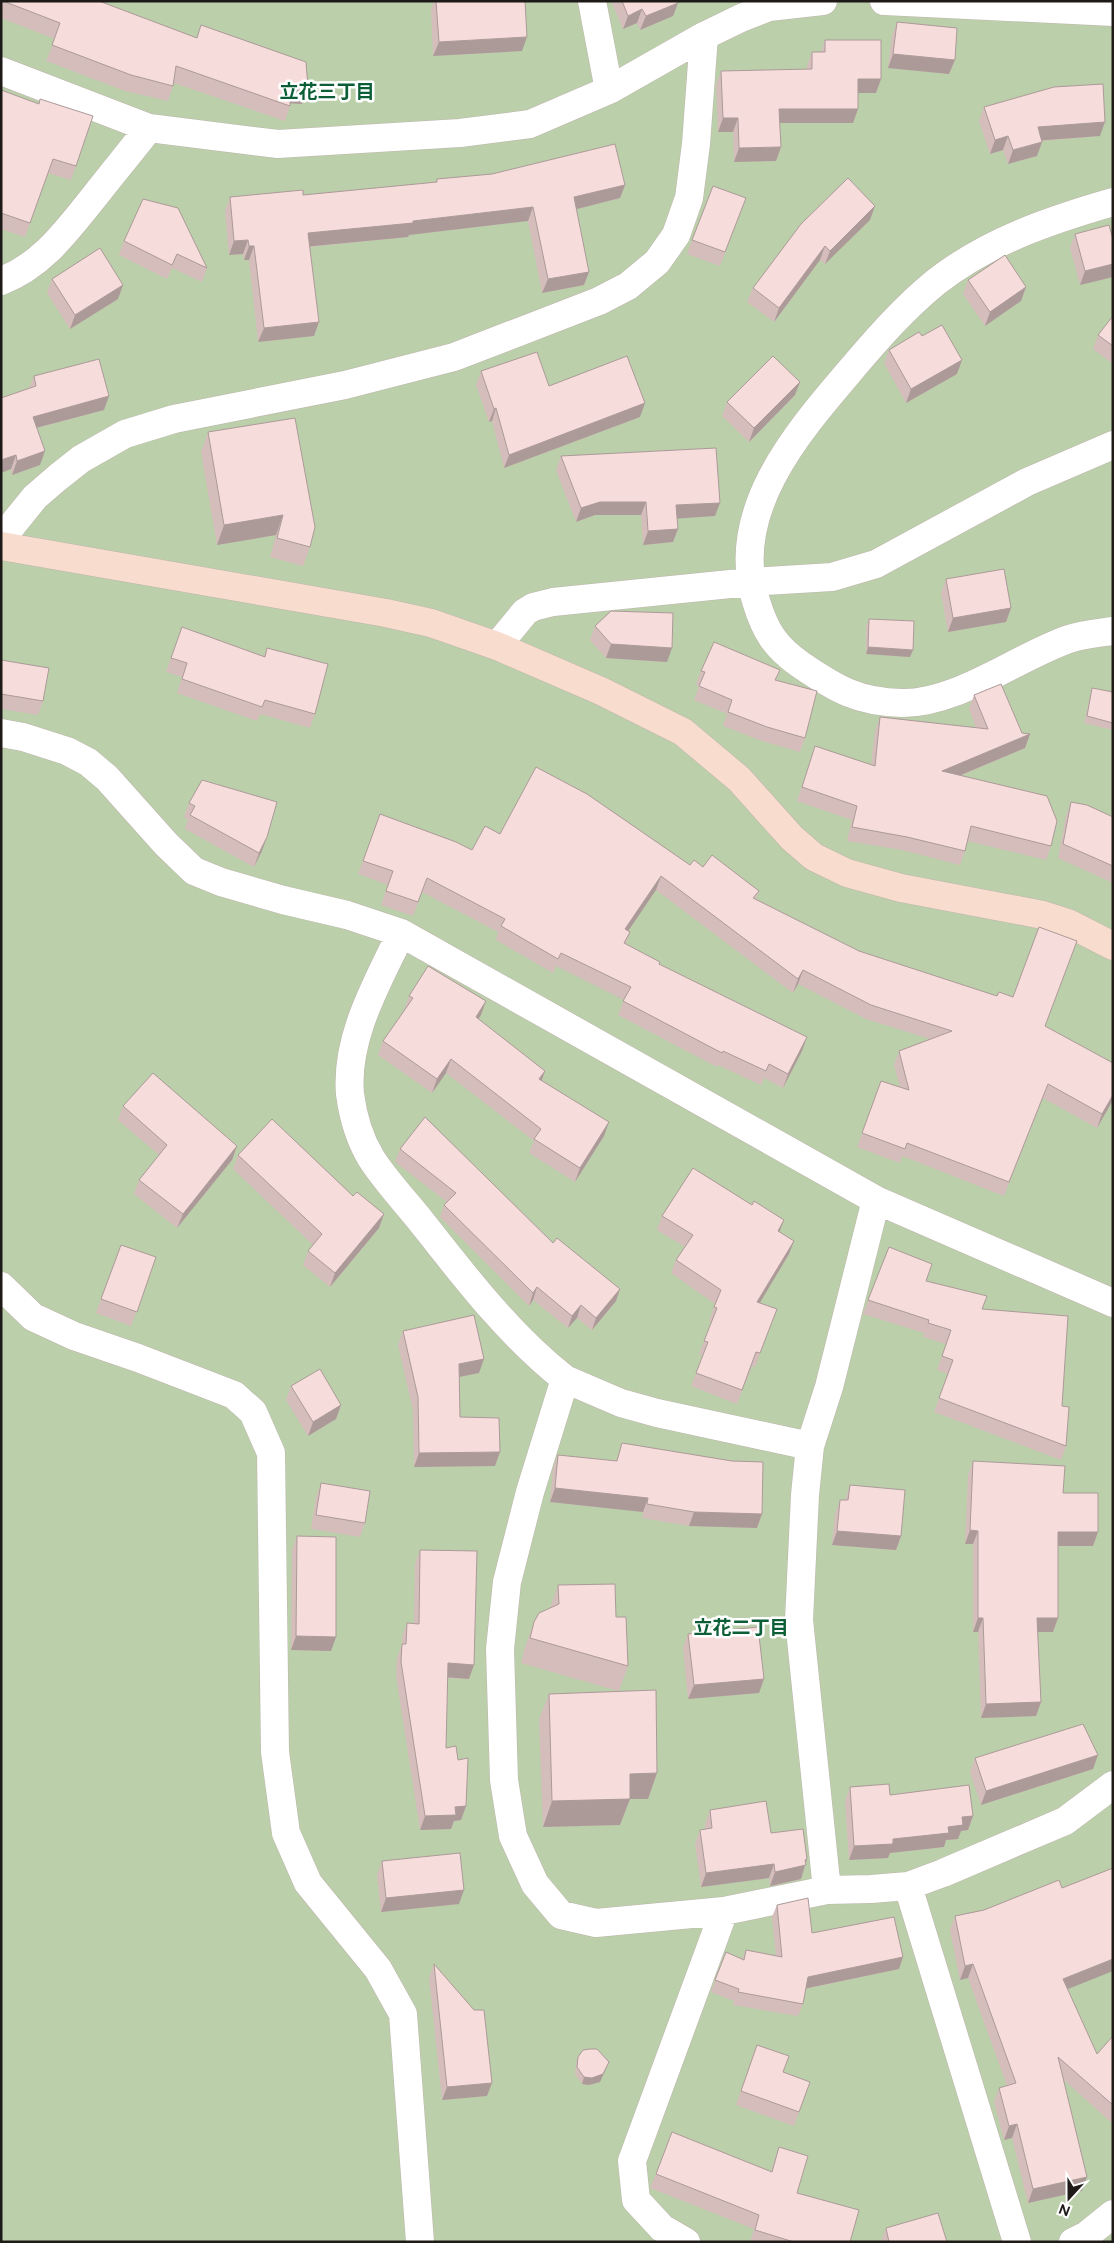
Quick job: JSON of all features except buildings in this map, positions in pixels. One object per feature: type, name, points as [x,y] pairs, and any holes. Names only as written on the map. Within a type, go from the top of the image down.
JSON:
[{"type":"street","points":[[592,1],[610,90]]},
{"type":"street","points":[[1,71],[149,128],[278,144],[460,133],[530,124],[610,90],[704,36],[769,7],[823,1]]},
{"type":"street","points":[[884,1],[1113,12]]},
{"type":"street","points":[[1,539],[35,497],[57,478],[81,459],[125,434],[174,419],[327,388],[454,357],[598,302],[628,286],[657,262],[676,235],[689,198],[696,144],[704,36]]},
{"type":"street","points":[[1,281],[12,277],[37,261],[66,231],[149,128]]},
{"type":"street","points":[[1113,202],[1027,230],[980,254],[936,282],[879,337],[817,410],[786,453],[772,475],[756,514],[750,550],[750,582],[764,626],[776,644],[794,660],[839,690],[865,698],[901,703],[928,702],[1070,639],[1113,631]]},
{"type":"street","points":[[497,646],[525,612],[532,607],[553,602],[750,582],[832,577],[876,564],[1027,482],[1113,445]]},
{"type":"street","points":[[1,546],[431,623],[497,646],[601,691],[683,732],[739,779],[792,838],[814,857],[847,873],[901,888],[1043,915],[1068,923],[1102,938],[1113,946]]},
{"type":"street","points":[[1,734],[23,737],[67,751],[88,762],[107,778],[166,844],[194,871],[221,882],[283,900],[347,915],[401,934],[876,1200],[1113,1303]]},
{"type":"street","points":[[401,934],[368,1004],[353,1051],[350,1092],[355,1124],[371,1158],[441,1247],[502,1319],[543,1362],[564,1380],[621,1403],[657,1413],[810,1446]]},
{"type":"street","points":[[827,1890],[799,1620],[805,1495],[810,1446],[829,1387],[876,1200]]},
{"type":"street","points":[[1,1286],[33,1317],[74,1336],[138,1358],[234,1395],[253,1412],[261,1427],[271,1452],[275,1752],[286,1832],[308,1883],[378,1969],[403,2014],[420,2242]]},
{"type":"street","points":[[564,1380],[530,1492],[507,1582],[500,1650],[504,1780],[513,1836],[535,1884],[561,1916],[596,1923],[724,1911],[827,1890],[908,1886],[1065,1821],[1113,1785]]},
{"type":"street","points":[[908,1886],[1017,2242]]},
{"type":"street","points":[[686,2242],[662,2228],[636,2200],[632,2161],[724,1911]]},
{"type":"street","points":[[1073,2242],[1113,2214]]},
{"type":"green space","points":[[1,1],[1113,1],[1113,2242],[1,2242]]},
{"type":"district","name":"立花三丁目","points":[[327,91]]},
{"type":"district","name":"立花二丁目","points":[[741,1627]]}]
